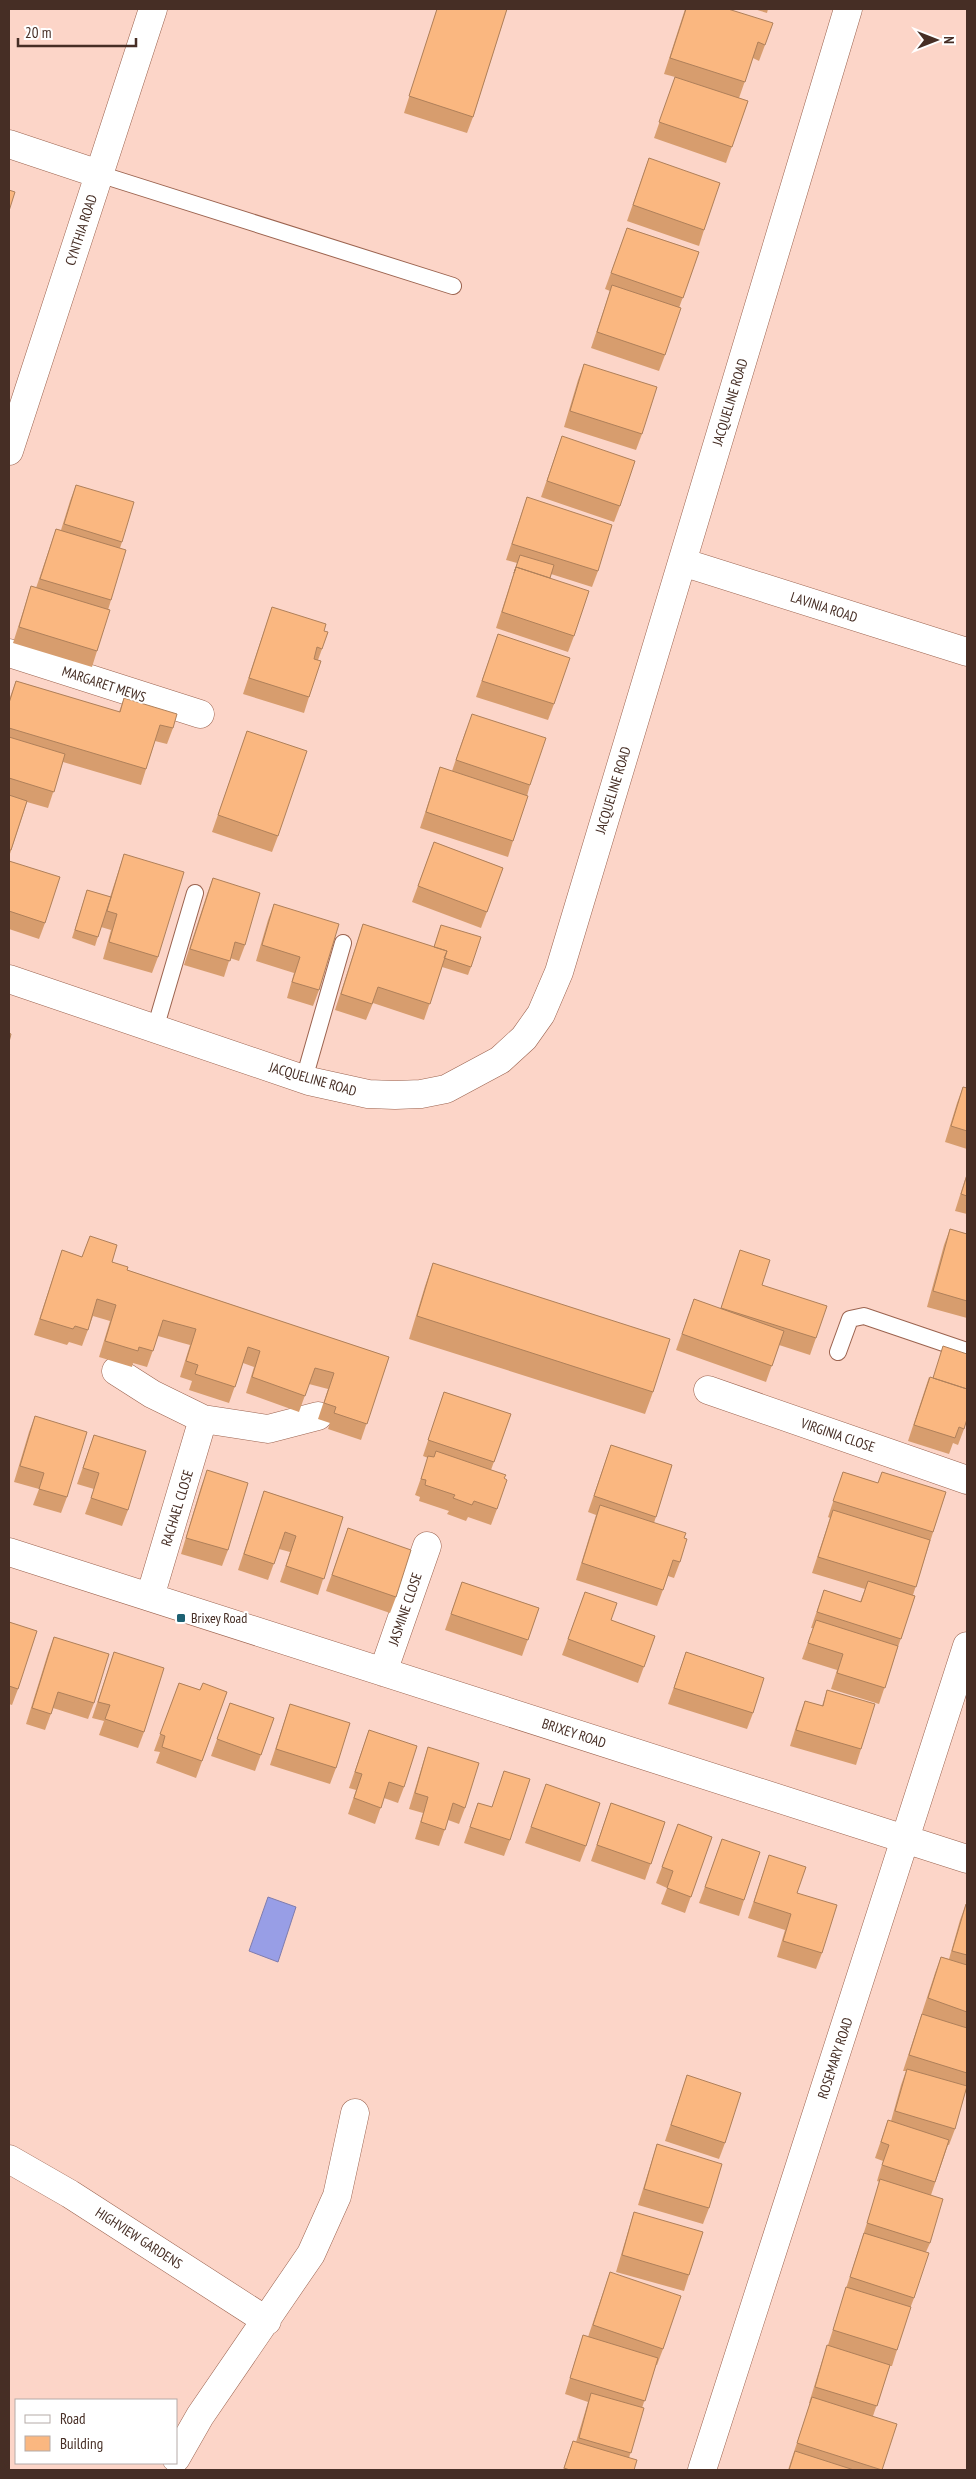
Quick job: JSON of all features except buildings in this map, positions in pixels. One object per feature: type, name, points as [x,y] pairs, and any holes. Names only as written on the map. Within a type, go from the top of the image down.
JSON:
[{"type":"street","name":"CYNTHIA ROAD","points":[[9,451],[154,9]]},
{"type":"street","name":"JACQUELINE ROAD","points":[[9,979],[304,1079],[368,1094],[421,1094],[446,1089],[500,1060],[524,1038],[541,1014],[559,972],[848,9]]},
{"type":"street","points":[[9,144],[100,174]]},
{"type":"street","name":"LAVINIA ROAD","points":[[682,562],[967,652]]},
{"type":"street","name":"MARGARET MEWS","points":[[9,653],[200,714]]},
{"type":"street","points":[[116,1371],[152,1394],[204,1419],[268,1429],[318,1416]]},
{"type":"street","name":"VIRGINIA CLOSE","points":[[708,1390],[967,1480]]},
{"type":"street","name":"RACHAEL CLOSE","points":[[150,1597],[204,1419]]},
{"type":"street","name":"JASMINE CLOSE","points":[[383,1672],[426,1546]]},
{"type":"street","name":"BRIXEY ROAD","points":[[9,1552],[967,1859]]},
{"type":"street","name":"ROSEMARY ROAD","points":[[702,2470],[967,1646]]},
{"type":"street","points":[[178,2454],[200,2416],[267,2321],[311,2254],[337,2196],[355,2112]]},
{"type":"street","name":"HIGHVIEW GARDENS","points":[[9,2159],[70,2194],[267,2321]]},
{"type":"lane","points":[[100,174],[453,286]]},
{"type":"lane","points":[[155,1029],[195,893]]},
{"type":"lane","points":[[304,1079],[343,943]]},
{"type":"lane","points":[[838,1352],[850,1319],[864,1316],[967,1351]]},
{"type":"water","points":[[268,1897],[296,1907],[278,1962],[249,1951]]},
{"type":"place","name":"Brixey Road","points":[[181,1618]]}]
